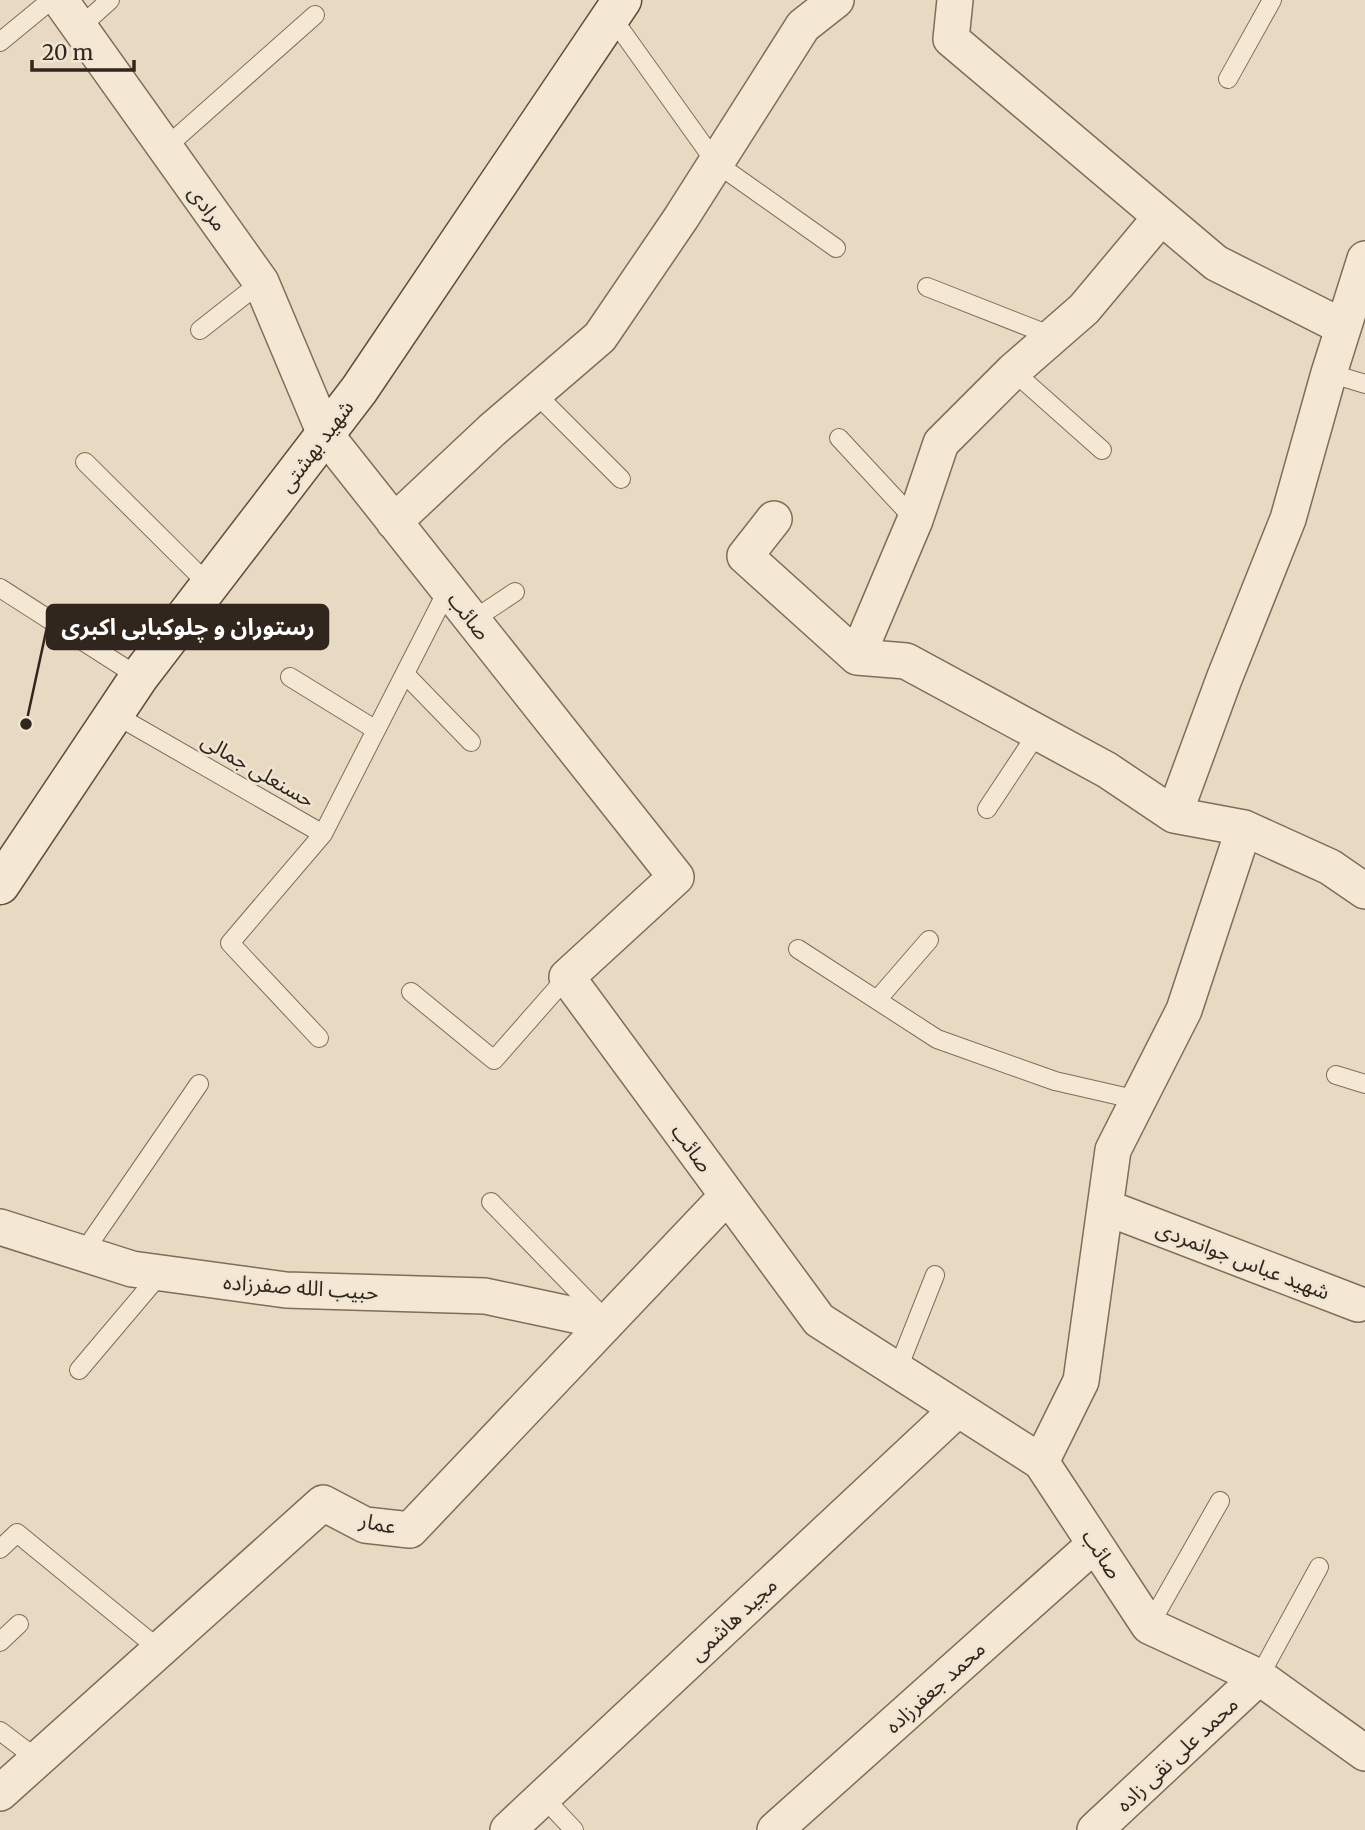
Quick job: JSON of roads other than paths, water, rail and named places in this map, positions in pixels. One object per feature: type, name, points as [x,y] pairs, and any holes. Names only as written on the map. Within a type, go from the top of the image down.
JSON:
[{"type":"street","points":[[394,522],[600,337],[803,26],[836,0]]},
{"type":"street","points":[[955,0],[951,39],[1161,217],[1216,263],[1343,327]]},
{"type":"street","name":"شهید بهشتی","points":[[0,885],[139,677],[359,390],[611,5]]},
{"type":"street","name":"مرادی","points":[[69,14],[261,282],[325,434]]},
{"type":"street","points":[[857,657],[915,520],[941,443],[1013,371],[1084,309],[1161,217]]},
{"type":"street","points":[[1174,815],[1224,679],[1288,519],[1365,258]]},
{"type":"street","name":"صائب","points":[[325,434],[676,877],[567,977],[819,1320],[1041,1462],[1149,1626]]},
{"type":"street","points":[[774,519],[745,556],[857,657],[906,661],[1107,769],[1174,815],[1244,828],[1330,867],[1365,891]]},
{"type":"street","points":[[1041,1462],[1081,1381],[1113,1150],[1184,1010],[1244,828]]},
{"type":"street","name":"عمار","points":[[0,1793],[323,1503],[365,1525],[410,1530],[727,1196]]},
{"type":"street","name":"شهید عباس جوانمردی","points":[[1105,1207],[1359,1298]]},
{"type":"street","name":"حبیب الله صفرزاده","points":[[0,1227],[132,1269],[286,1290],[485,1296],[607,1322]]},
{"type":"street","name":"مجید هاشمی","points":[[508,1830],[958,1409]]},
{"type":"street","name":"محمد جعفرزاده","points":[[775,1830],[1095,1544]]},
{"type":"street","points":[[1149,1626],[1259,1677],[1365,1753]]},
{"type":"street","name":"محمد علی نقی زاده","points":[[1095,1830],[1259,1677]]},
{"type":"lane","points":[[0,42],[51,0]]},
{"type":"lane","points":[[69,14],[110,0]]},
{"type":"lane","points":[[1228,79],[1272,0]]},
{"type":"lane","points":[[611,5],[716,163],[836,248]]},
{"type":"lane","points":[[165,148],[314,15]]},
{"type":"lane","points":[[200,330],[261,282]]},
{"type":"lane","points":[[927,287],[1052,337]]},
{"type":"lane","points":[[1013,371],[1101,450]]},
{"type":"lane","points":[[1329,373],[1365,384]]},
{"type":"lane","points":[[535,393],[621,479]]},
{"type":"lane","points":[[839,438],[915,520]]},
{"type":"lane","points":[[85,462],[209,584]]},
{"type":"lane","points":[[0,587],[139,677]]},
{"type":"lane","points":[[323,834],[448,589]]},
{"type":"lane","points":[[472,620],[514,592]]},
{"type":"lane","points":[[405,674],[471,742]]},
{"type":"lane","points":[[290,677],[376,730]]},
{"type":"lane","name":"حسنعلی جمالی","points":[[114,714],[323,834],[230,943],[319,1038]]},
{"type":"lane","points":[[987,809],[1038,732]]},
{"type":"lane","points":[[877,1000],[929,940]]},
{"type":"lane","points":[[799,950],[937,1039],[1055,1081],[1138,1100]]},
{"type":"lane","points":[[411,992],[494,1060],[567,977]]},
{"type":"lane","points":[[1336,1075],[1365,1084]]},
{"type":"lane","points":[[83,1254],[199,1084]]},
{"type":"lane","points":[[491,1202],[607,1322]]},
{"type":"lane","points":[[79,1370],[161,1273]]},
{"type":"lane","points":[[897,1371],[935,1275]]},
{"type":"lane","points":[[1149,1626],[1220,1501]]},
{"type":"lane","points":[[0,1549],[17,1533],[160,1650]]},
{"type":"lane","points":[[1259,1677],[1319,1567]]},
{"type":"lane","points":[[0,1642],[19,1624]]},
{"type":"lane","points":[[0,1731],[37,1759]]},
{"type":"lane","points":[[543,1797],[575,1830]]},
{"type":"place","name":"رستوران و چلوکبابی اکبری","points":[[26,724]]}]
